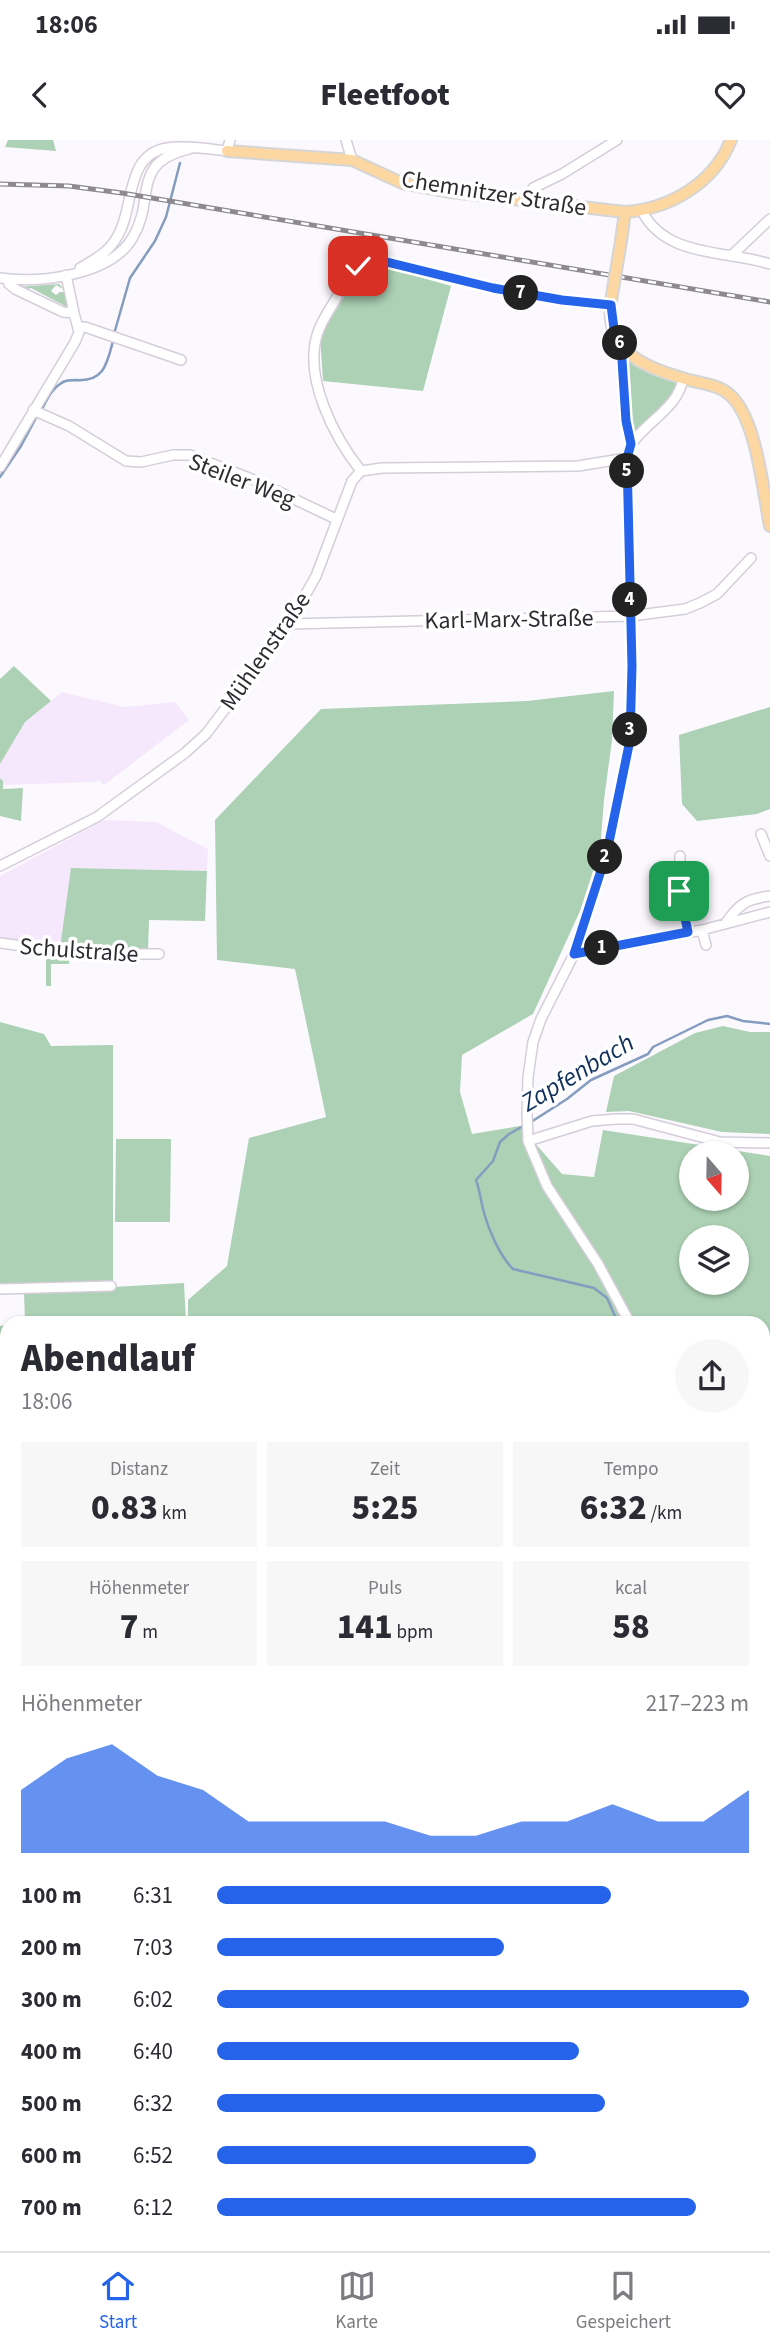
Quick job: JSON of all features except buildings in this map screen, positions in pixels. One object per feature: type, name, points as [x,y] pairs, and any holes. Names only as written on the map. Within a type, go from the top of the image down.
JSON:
[{"type":"main road","name":"Chemnitzer Straße","points":[[229,145],[352,160],[402,183],[451,192],[625,212],[642,211],[664,204],[694,187],[721,161],[731,140]]},
{"type":"main road","points":[[625,212],[611,303],[614,329],[621,345],[645,365],[724,391],[743,413],[753,442],[770,526]]},
{"type":"street","points":[[346,140],[352,160]]},
{"type":"street","points":[[528,201],[533,188],[618,140]]},
{"type":"street","name":"Chemnitzer Straße","points":[[66,275],[96,258],[116,239],[124,222],[136,173],[142,162],[160,150],[229,145]]},
{"type":"street","name":"Chemnitzer Straße","points":[[4,278],[66,275],[96,267],[118,255],[127,247],[136,232],[150,175],[155,166],[170,153],[189,149]]},
{"type":"street","points":[[642,211],[654,229],[668,239],[710,253],[770,264]]},
{"type":"street","points":[[731,256],[770,219]]},
{"type":"street","points":[[611,303],[562,300],[493,288],[370,258],[358,266],[317,333],[316,371],[330,421],[347,453],[361,471],[373,468],[578,466],[627,458]]},
{"type":"street","points":[[0,467],[75,342],[79,327],[66,275]]},
{"type":"street","points":[[4,278],[15,289],[63,312],[74,313]]},
{"type":"street","points":[[79,327],[181,360]]},
{"type":"street","points":[[621,345],[626,421],[631,444]]},
{"type":"street","points":[[626,1316],[598,1264],[547,1186],[527,1137],[528,1077],[533,1042],[541,1019],[574,954],[607,852],[630,740],[631,616],[627,458],[631,444],[675,398],[683,378]]},
{"type":"street","name":"Steiler Weg","points":[[35,410],[69,426],[126,461],[141,462],[173,455],[190,455],[254,480],[336,519]]},
{"type":"street","name":"Mühlenstraße","points":[[0,866],[89,822],[186,753],[206,734],[289,624],[316,576],[352,481],[361,471]]},
{"type":"street","name":"Karl-Marx-Straße","points":[[289,624],[631,616],[685,610],[718,594],[751,558]]},
{"type":"street","points":[[761,834],[770,856]]},
{"type":"street","points":[[680,856],[679,891],[688,932]]},
{"type":"street","points":[[725,924],[743,903],[770,896]]},
{"type":"street","points":[[574,954],[702,930],[770,912]]},
{"type":"street","points":[[702,930],[706,945]]},
{"type":"street","name":"Schulstraße","points":[[0,943],[81,954],[159,954]]},
{"type":"street","points":[[527,1137],[592,1121],[624,1119],[648,1122],[720,1142],[770,1143]]},
{"type":"street","points":[[0,1289],[111,1286]]},
{"type":"shaded area","points":[[62,692],[124,707],[175,702],[189,720],[104,785],[99,780],[3,785],[0,764],[25,722]]},
{"type":"shaded area","points":[[104,820],[156,822],[208,849],[207,871],[72,868],[60,948],[0,939],[0,876]]},
{"type":"green space","points":[[8,140],[53,140],[56,151],[5,147]]},
{"type":"green space","points":[[367,266],[381,266],[451,286],[423,391],[323,381],[320,336],[361,270]]},
{"type":"green space","points":[[59,284],[65,290],[56,285],[51,291],[56,295],[66,292],[71,310],[60,309],[65,306],[31,288],[22,291],[18,287]]},
{"type":"green space","points":[[620,345],[628,353],[683,378],[682,386],[631,444]]},
{"type":"green space","points":[[14,666],[51,701],[25,722],[0,764],[0,679]]},
{"type":"green space","points":[[614,691],[612,740],[600,850],[580,911],[533,1014],[462,1055],[460,1092],[472,1134],[520,1126],[562,1174],[594,1177],[603,1130],[679,1142],[679,1211],[749,1211],[749,1153],[770,1156],[770,1316],[188,1316],[188,1300],[227,1266],[249,1138],[326,1117],[295,969],[217,960],[215,820],[321,709],[527,701]]},
{"type":"green space","points":[[770,707],[770,809],[757,814],[697,821],[682,804],[679,735]]},
{"type":"green space","points":[[0,778],[3,781],[3,789],[23,788],[21,821],[0,816]]},
{"type":"green space","points":[[71,868],[207,871],[205,921],[149,920],[148,951],[60,948]]},
{"type":"green space","points":[[46,956],[69,957],[69,964],[51,964],[51,986],[46,986]]},
{"type":"green space","points":[[0,1022],[44,1034],[51,1046],[113,1045],[113,1283],[0,1283]]},
{"type":"green space","points":[[723,1026],[750,1032],[770,1032],[770,1134],[722,1132],[629,1111],[606,1112],[614,1076],[695,1033]]},
{"type":"green space","points":[[116,1139],[171,1139],[170,1222],[115,1222]]},
{"type":"green space","points":[[184,1283],[186,1316],[25,1316],[24,1292]]},
{"type":"waterway","points":[[114,334],[130,278],[155,241],[166,217],[180,163]]},
{"type":"waterway","points":[[41,411],[57,386],[70,380],[85,380],[98,375],[106,364],[113,341]]},
{"type":"waterway","points":[[0,477],[37,416]]},
{"type":"waterway","name":"Zapfenbach","points":[[531,1122],[591,1080],[648,1054],[653,1047],[708,1020],[727,1016],[770,1024]]},
{"type":"waterway","name":"Zapfenbach","points":[[525,1125],[500,1142],[493,1161],[476,1180],[486,1220],[496,1243],[513,1269],[594,1288],[607,1298],[615,1316]]},
{"type":"railway","points":[[0,184],[69,186],[122,193],[770,302]]},
{"type":"route","points":[[358,266],[363,260],[370,258],[493,288],[611,305],[614,329],[621,345],[626,421],[631,444],[627,458],[632,666],[630,740],[607,852],[574,954],[688,932],[679,891]]}]
